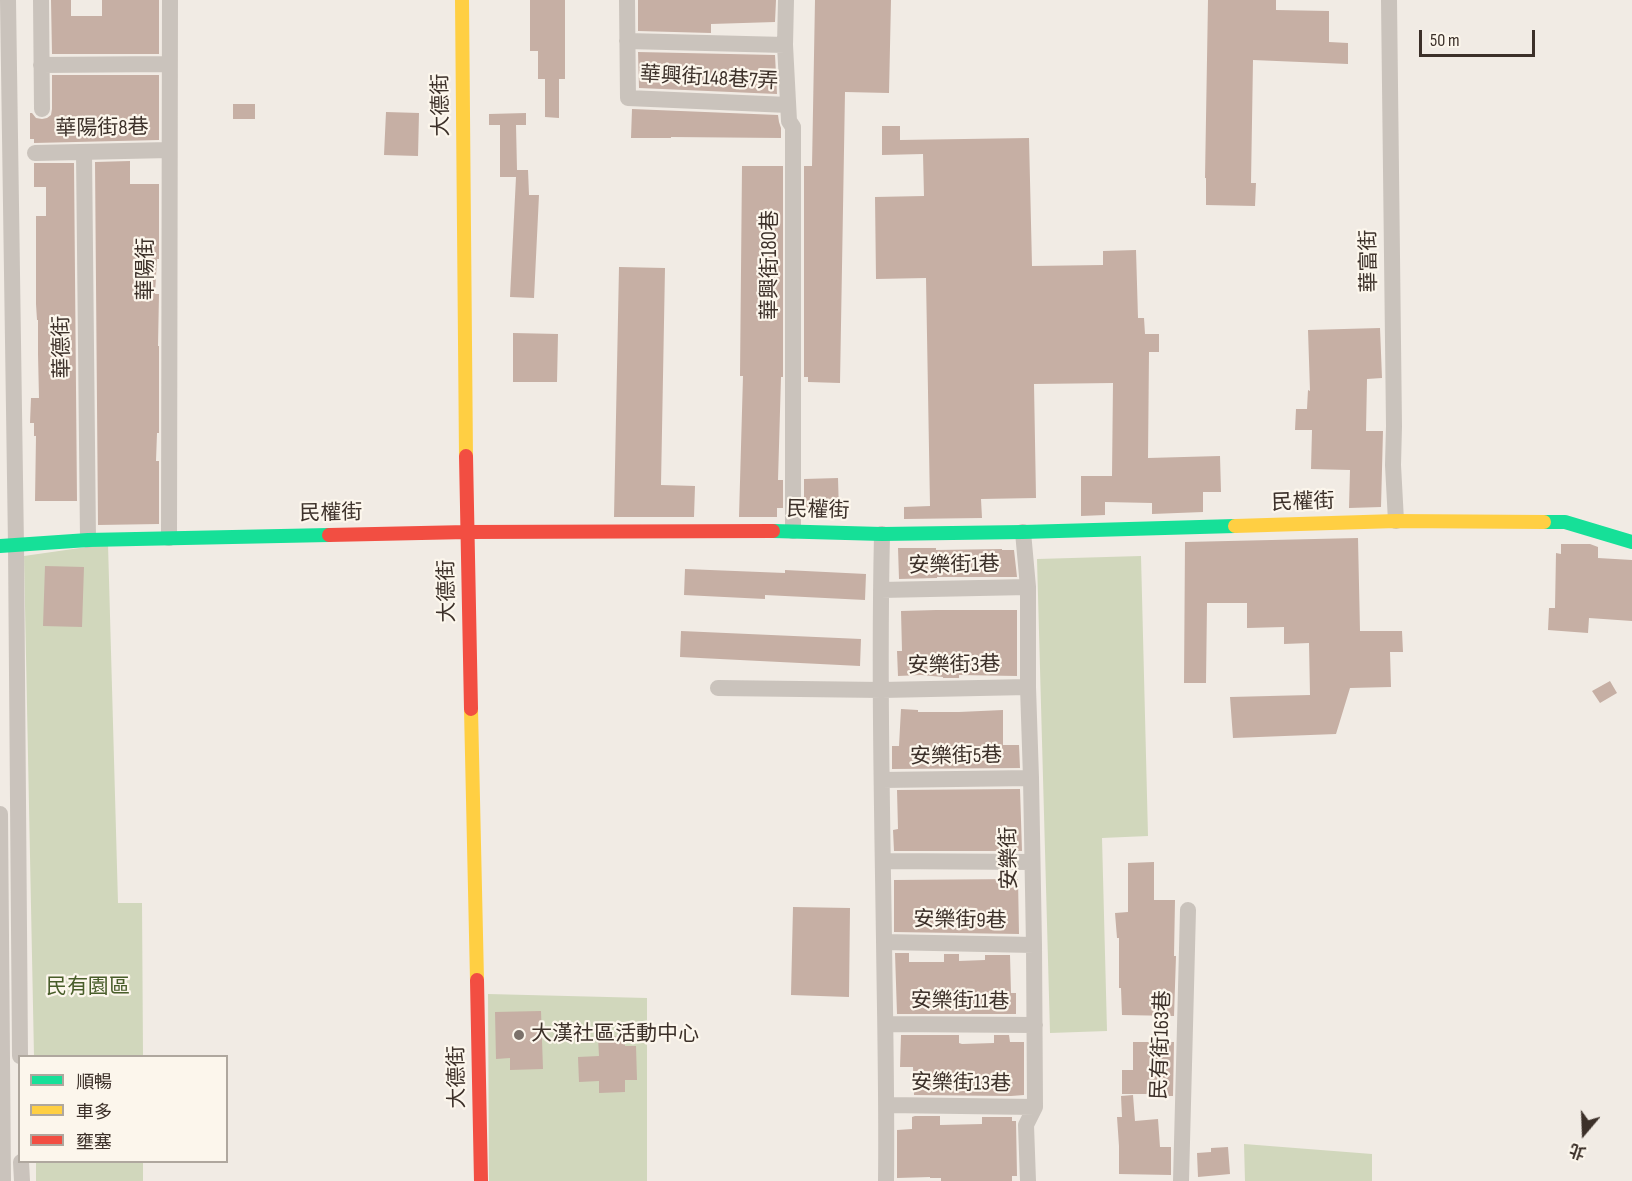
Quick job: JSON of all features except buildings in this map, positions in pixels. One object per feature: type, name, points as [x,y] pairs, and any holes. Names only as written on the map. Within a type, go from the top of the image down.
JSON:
[{"type":"street","points":[[8,0],[8,546],[20,1055]]},
{"type":"street","points":[[41,0],[42,109]]},
{"type":"street","name":"華陽街","points":[[169,538],[170,0]]},
{"type":"street","name":"大德街","points":[[462,0],[467,532],[481,1181]]},
{"type":"street","points":[[627,0],[627,41],[785,45]]},
{"type":"street","name":"華興街180巷","points":[[786,0],[785,45],[789,122],[794,127],[793,531]]},
{"type":"street","name":"華富街","points":[[1389,0],[1393,465],[1396,521]]},
{"type":"street","name":"華興街148巷7弄","points":[[627,41],[628,98],[788,105]]},
{"type":"street","points":[[41,65],[169,64]]},
{"type":"street","name":"華陽街8巷","points":[[35,153],[169,150]]},
{"type":"street","name":"華德街","points":[[84,152],[88,540]]},
{"type":"street","name":"民權街","points":[[8,546],[88,540],[467,532],[793,531],[882,534],[1396,521],[1565,522],[1632,542]]},
{"type":"street","name":"安樂街","points":[[1023,532],[1028,588],[1035,1025],[1035,1107],[1026,1125],[1028,1181]]},
{"type":"street","points":[[882,534],[886,1181]]},
{"type":"street","name":"安樂街1巷","points":[[881,590],[1028,588]]},
{"type":"street","name":"安樂街3巷","points":[[718,688],[882,690],[1028,687]]},
{"type":"street","name":"安樂街5巷","points":[[882,780],[1031,778]]},
{"type":"street","points":[[0,814],[3,1181]]},
{"type":"street","points":[[883,861],[1032,862]]},
{"type":"street","name":"民有街163巷","points":[[1180,1181],[1188,910]]},
{"type":"street","name":"安樂街9巷","points":[[884,942],[1034,945]]},
{"type":"street","name":"安樂街11巷","points":[[886,1024],[1035,1025]]},
{"type":"street","name":"安樂街13巷","points":[[887,1105],[1035,1107]]},
{"type":"street","points":[[21,1163],[22,1181]]},
{"type":"green space","name":"民有園區","points":[[108,544],[118,903],[142,903],[143,1055],[34,1055],[24,556]]},
{"type":"green space","points":[[1141,556],[1148,836],[1102,838],[1107,1031],[1050,1033],[1037,559]]},
{"type":"green space","points":[[488,994],[647,998],[647,1181],[489,1181]]},
{"type":"green space","points":[[1244,1144],[1372,1154],[1372,1181],[1245,1181]]},
{"type":"green space","points":[[36,1163],[143,1163],[143,1181],[36,1181]]},
{"type":"traffic: fast","points":[[1544,522],[1565,522],[1632,542]]},
{"type":"traffic: fast","points":[[773,531],[882,534],[1235,526]]},
{"type":"traffic: fast","points":[[0,546],[88,540],[329,535]]},
{"type":"traffic: slow","points":[[462,0],[466,456]]},
{"type":"traffic: slow","points":[[1235,526],[1396,521],[1544,522]]},
{"type":"traffic: slow","points":[[471,709],[477,980]]},
{"type":"traffic: jam","points":[[466,456],[471,709]]},
{"type":"traffic: jam","points":[[329,535],[773,531]]},
{"type":"traffic: jam","points":[[477,980],[481,1181]]},
{"type":"place","name":"大漢社區活動中心","points":[[519,1035]]}]
